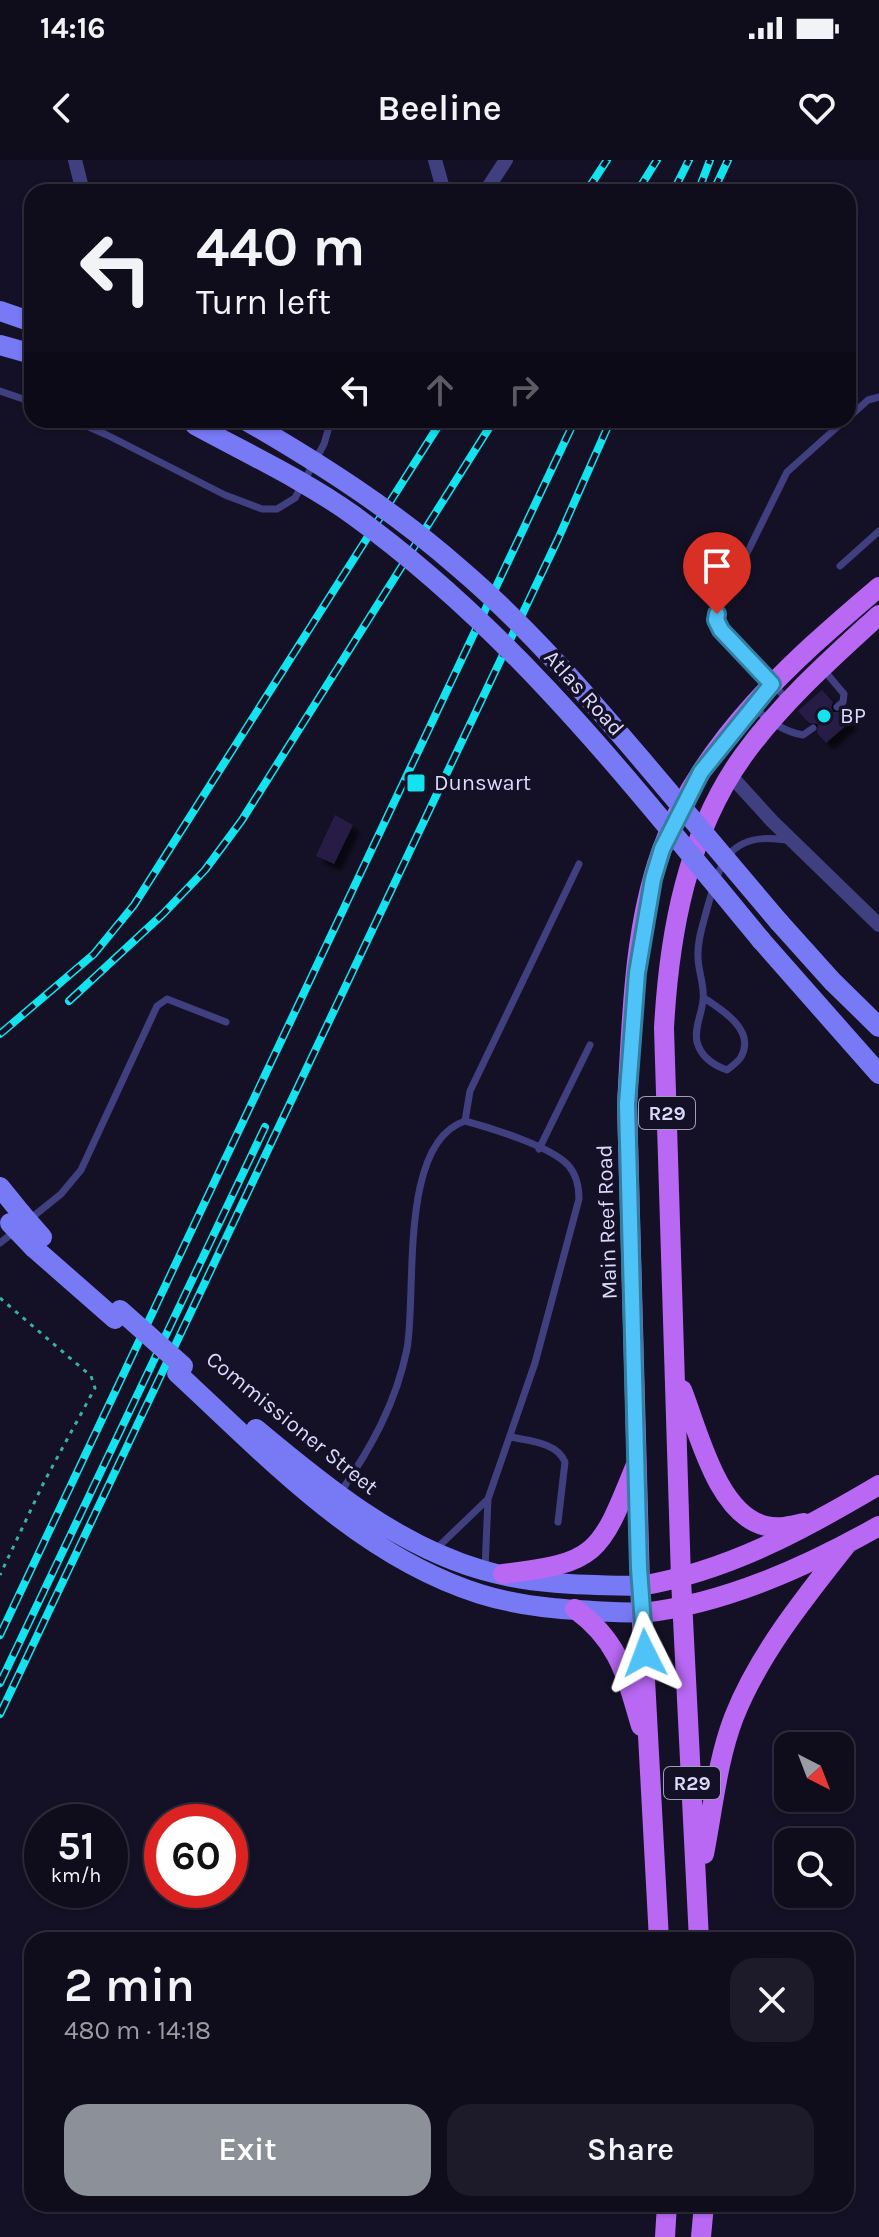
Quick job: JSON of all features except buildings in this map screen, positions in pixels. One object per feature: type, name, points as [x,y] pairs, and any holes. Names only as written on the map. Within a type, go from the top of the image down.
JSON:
[{"type":"main road","points":[[0,311],[24,319]]},
{"type":"main road","points":[[0,345],[24,352]]},
{"type":"main road","name":"Atlas Road","points":[[201,428],[307,486],[351,514],[463,604],[572,714],[761,940],[879,1074]]},
{"type":"main road","name":"Atlas Road","points":[[258,428],[348,482],[471,578],[595,706],[779,922],[879,1027]]},
{"type":"main road","name":"Main Reef Road","points":[[659,1932],[640,1586],[627,1104],[637,973],[653,879],[662,849],[701,772],[772,684],[879,587]]},
{"type":"main road","name":"R29","points":[[699,1932],[681,1579],[664,1042],[667,979],[684,886],[714,804],[731,776],[788,701],[879,615]]},
{"type":"main road","name":"Commissioner Street","points":[[0,1187],[18,1228],[387,1550],[461,1587],[511,1601],[575,1609],[643,1613],[684,1608],[742,1590],[847,1544],[879,1526]]},
{"type":"main road","points":[[676,1375],[713,1471],[737,1509],[764,1525],[782,1527],[820,1520]]},
{"type":"main road","points":[[494,1572],[555,1567],[581,1558],[593,1549],[609,1530],[638,1460]]},
{"type":"main road","name":"Commissioner Street","points":[[333,1502],[434,1552],[494,1572],[549,1582],[640,1586],[681,1579],[742,1558],[820,1520],[879,1485]]},
{"type":"main road","points":[[698,1890],[719,1772],[734,1716],[773,1646],[847,1544]]},
{"type":"main road","points":[[575,1609],[592,1621],[615,1649],[650,1757]]},
{"type":"main road","points":[[665,2237],[667,2212]]},
{"type":"main road","points":[[701,2237],[703,2212]]},
{"type":"street","points":[[75,160],[81,184]]},
{"type":"street","points":[[435,160],[442,184]]},
{"type":"street","points":[[490,184],[506,160]]},
{"type":"street","points":[[731,776],[791,841],[879,925]]},
{"type":"lane","points":[[0,391],[24,399]]},
{"type":"lane","points":[[856,411],[872,398],[879,397]]},
{"type":"lane","points":[[91,428],[225,495],[262,509],[277,509],[295,498],[324,444],[329,428]]},
{"type":"lane","points":[[788,701],[721,630],[716,620],[717,614],[784,476],[837,428]]},
{"type":"lane","points":[[840,566],[879,531]]},
{"type":"lane","points":[[821,668],[844,694],[843,702],[837,707]]},
{"type":"lane","points":[[753,707],[770,722],[799,735],[813,728]]},
{"type":"lane","points":[[704,998],[737,1023],[744,1038],[741,1057],[727,1070],[716,1066],[702,1054],[697,1040],[697,1024],[704,998],[698,956],[713,888],[723,858],[752,839],[764,836],[791,841]]},
{"type":"lane","points":[[465,1121],[470,1091],[579,864]]},
{"type":"lane","points":[[0,1243],[61,1194],[81,1170],[157,1006],[167,999],[226,1022]]},
{"type":"lane","points":[[539,1149],[590,1045]]},
{"type":"lane","points":[[333,1502],[380,1432],[401,1373],[411,1317],[412,1226],[419,1188],[443,1136],[456,1124],[465,1121],[521,1139],[568,1164],[577,1179],[579,1199],[535,1363],[488,1499],[494,1572]]},
{"type":"lane","points":[[511,1437],[551,1446],[563,1456],[565,1462],[558,1522]]},
{"type":"lane","points":[[434,1552],[488,1499]]},
{"type":"path","points":[[0,1298],[91,1376],[95,1388],[44,1482],[0,1575]]},
{"type":"railway","points":[[591,184],[607,160]]},
{"type":"railway","points":[[642,184],[657,160]]},
{"type":"railway","points":[[677,184],[689,160]]},
{"type":"railway","points":[[701,184],[710,160]]},
{"type":"railway","points":[[717,184],[728,160]]},
{"type":"railway","points":[[0,1034],[94,954],[134,905],[437,428]]},
{"type":"railway","points":[[69,1001],[163,914],[205,870],[242,820],[489,428]]},
{"type":"railway","points":[[0,1635],[571,428]]},
{"type":"railway","points":[[0,1714],[558,539],[607,428]]},
{"type":"railway","points":[[0,1683],[265,1127]]},
{"type":"place","name":"BP","points":[[824,716]]},
{"type":"place","name":"Dunswart","points":[[416,783]]},
{"type":"route","points":[[645,1653],[639,1568],[627,1104],[637,973],[653,879],[662,849],[701,772],[772,684],[721,630],[716,620],[717,614]]}]
